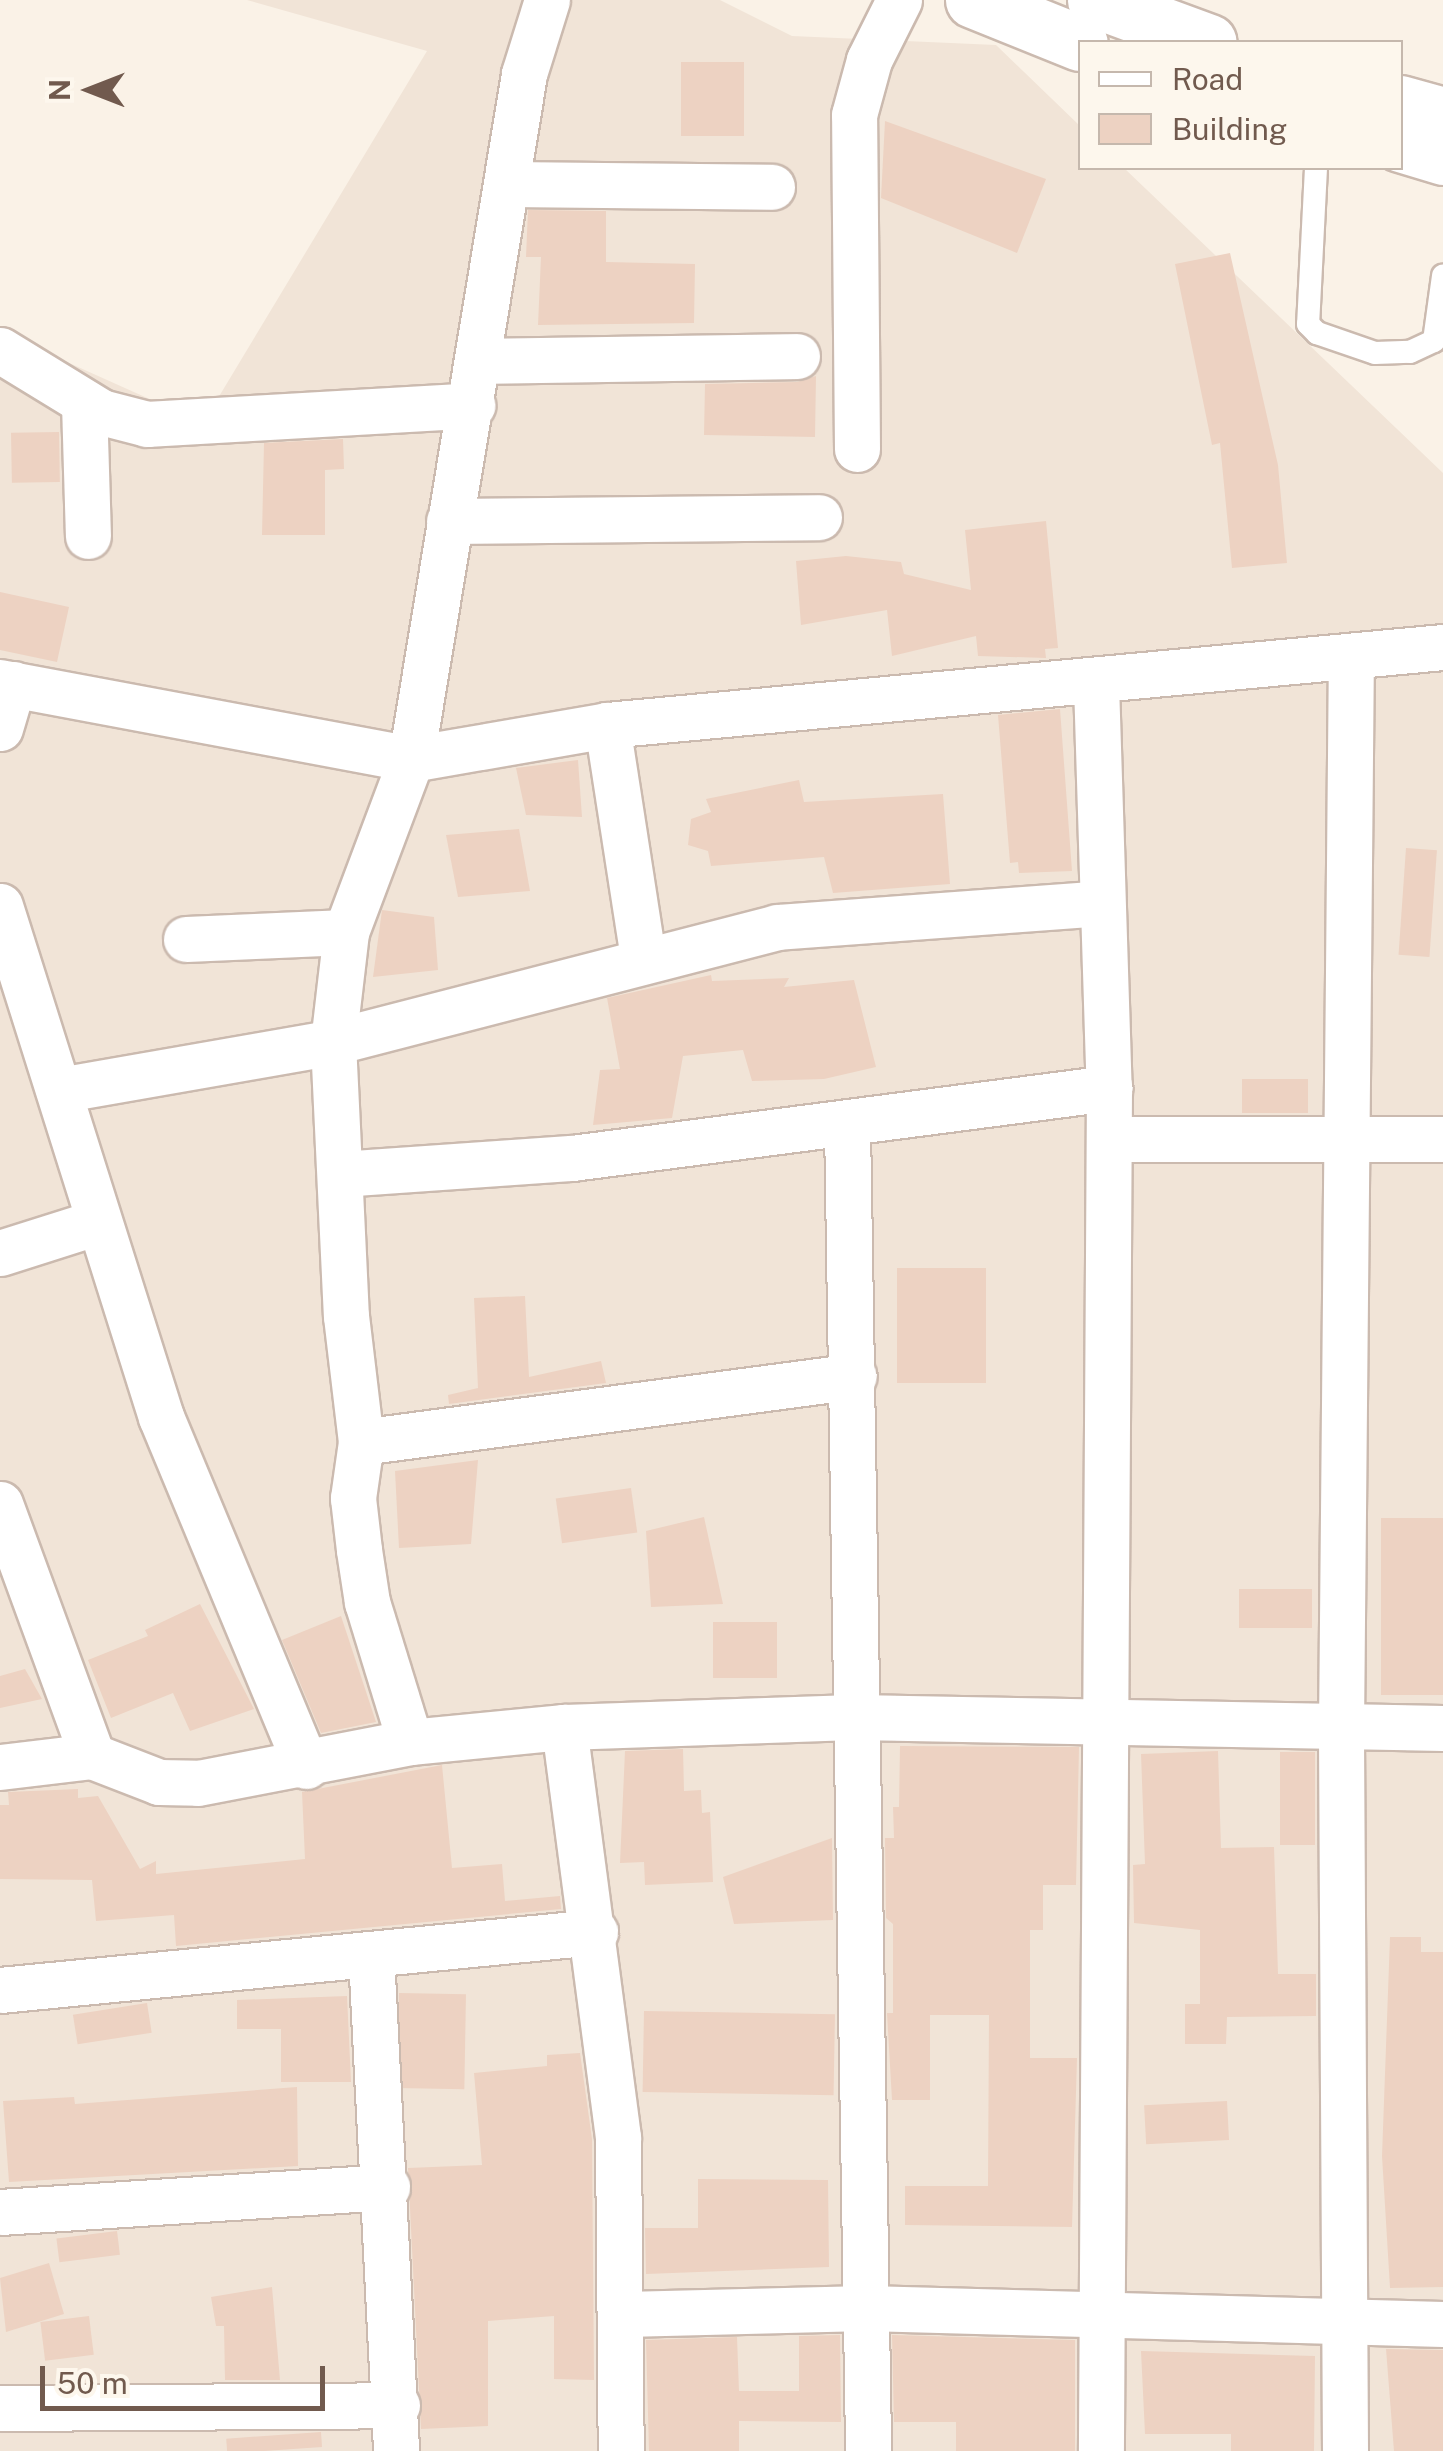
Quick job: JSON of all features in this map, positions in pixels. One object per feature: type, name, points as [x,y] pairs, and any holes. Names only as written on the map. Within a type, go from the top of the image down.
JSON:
[{"type":"main road","points":[[973,0],[1096,12],[1201,40]]},
{"type":"main road","points":[[1403,104],[1443,115]]},
{"type":"main road","points":[[1403,145],[1443,158]]},
{"type":"street","points":[[410,1742],[367,1602],[353,1498],[362,1442],[346,1316],[333,1042],[346,932],[411,760],[449,521],[482,361],[524,74],[547,0]]},
{"type":"street","points":[[858,448],[854,115],[870,60],[899,0]]},
{"type":"street","points":[[506,184],[772,187]]},
{"type":"street","points":[[0,350],[84,402],[147,424],[472,405]]},
{"type":"street","points":[[482,361],[797,356]]},
{"type":"street","points":[[84,402],[88,536]]},
{"type":"street","points":[[449,521],[820,517]]},
{"type":"street","points":[[0,728],[6,683],[411,760],[607,725],[1096,684],[1443,647]]},
{"type":"street","points":[[1345,2451],[1341,1729],[1352,1141],[1352,658]]},
{"type":"street","points":[[1096,684],[1100,902],[1110,1088],[1102,1725],[1101,2451]]},
{"type":"street","points":[[607,725],[642,957]]},
{"type":"street","points":[[60,1090],[333,1042],[642,957],[777,928],[1100,902]]},
{"type":"street","points":[[0,906],[160,1418],[306,1766]]},
{"type":"street","points":[[186,939],[346,932]]},
{"type":"street","points":[[341,1174],[572,1158],[1110,1088]]},
{"type":"street","points":[[847,1123],[854,1376],[853,1717],[868,2451]]},
{"type":"street","points":[[1109,1139],[1443,1140]]},
{"type":"street","points":[[0,1253],[98,1222]]},
{"type":"street","points":[[362,1442],[854,1376]]},
{"type":"street","points":[[0,1504],[92,1756]]},
{"type":"street","points":[[0,1768],[92,1756],[159,1782],[198,1783],[306,1766],[410,1742],[564,1726],[853,1717],[1102,1725],[1443,1728]]},
{"type":"street","points":[[564,1726],[618,2137],[624,2314],[621,2451]]},
{"type":"street","points":[[0,1990],[594,1932]]},
{"type":"street","points":[[371,1956],[398,2405],[396,2451]]},
{"type":"street","points":[[0,2212],[387,2188]]},
{"type":"street","points":[[624,2314],[866,2308],[1443,2324]]},
{"type":"street","points":[[0,2408],[398,2405]]},
{"type":"lane","points":[[1316,170],[1308,324],[1317,334],[1375,353],[1410,352],[1434,341],[1443,276]]},
{"type":"shaded area","points":[[247,0],[720,0],[792,36],[996,45],[1078,124],[1078,170],[1126,170],[1443,473],[1443,2451],[0,2451],[0,332],[203,423],[427,51]]},
{"type":"building","points":[[681,62],[744,62],[744,136],[681,136]]},
{"type":"building","points":[[885,121],[1046,179],[1017,253],[881,198]]},
{"type":"building","points":[[528,210],[606,211],[606,262],[695,264],[694,323],[538,325],[541,257],[526,257]]},
{"type":"building","points":[[1230,253],[1278,465],[1287,563],[1232,568],[1220,443],[1212,445],[1175,264]]},
{"type":"building","points":[[816,376],[815,437],[704,435],[705,384],[797,382]]},
{"type":"building","points":[[59,432],[60,482],[12,483],[11,433]]},
{"type":"building","points":[[343,439],[344,469],[325,470],[325,535],[262,535],[264,443]]},
{"type":"building","points":[[1046,521],[1058,648],[1045,649],[1046,658],[978,656],[976,636],[892,656],[887,610],[801,625],[796,561],[846,556],[901,562],[904,574],[971,590],[965,530]]},
{"type":"building","points":[[0,592],[69,607],[57,662],[0,650]]},
{"type":"building","points":[[1060,709],[1072,871],[1019,873],[1018,862],[1010,863],[998,715]]},
{"type":"building","points":[[578,760],[582,817],[526,815],[516,768]]},
{"type":"building","points":[[799,780],[804,802],[943,794],[950,884],[833,893],[824,857],[711,866],[708,851],[688,845],[691,819],[711,812],[706,799]]},
{"type":"building","points":[[519,829],[530,891],[458,897],[446,835]]},
{"type":"building","points":[[1406,848],[1437,850],[1429,957],[1399,955]]},
{"type":"building","points":[[382,910],[434,917],[438,970],[373,977]]},
{"type":"building","points":[[711,975],[712,981],[789,978],[784,987],[854,980],[876,1067],[824,1079],[752,1081],[743,1050],[683,1056],[672,1118],[593,1125],[600,1070],[620,1069],[607,998]]},
{"type":"building","points":[[1242,1079],[1308,1079],[1308,1113],[1242,1113]]},
{"type":"building","points":[[897,1268],[986,1268],[986,1383],[897,1383]]},
{"type":"building","points":[[525,1296],[529,1377],[601,1361],[606,1383],[449,1404],[448,1395],[478,1388],[474,1298]]},
{"type":"building","points":[[478,1460],[471,1544],[399,1548],[395,1471]]},
{"type":"building","points":[[631,1488],[637,1533],[562,1543],[556,1499]]},
{"type":"building","points":[[704,1517],[723,1604],[651,1607],[646,1531]]},
{"type":"building","points":[[1381,1518],[1443,1518],[1443,1695],[1381,1695]]},
{"type":"building","points":[[1239,1589],[1312,1589],[1312,1628],[1239,1628]]},
{"type":"building","points":[[200,1604],[254,1709],[190,1731],[173,1693],[111,1718],[88,1660],[148,1636],[145,1630]]},
{"type":"building","points":[[341,1616],[376,1722],[321,1733],[282,1640]]},
{"type":"building","points":[[713,1622],[777,1622],[777,1678],[713,1678]]},
{"type":"building","points":[[25,1669],[42,1699],[0,1708],[0,1676]]},
{"type":"building","points":[[900,1746],[1079,1747],[1076,1885],[1043,1885],[1043,1930],[1030,1930],[1030,2058],[1077,2058],[1072,2227],[905,2225],[905,2186],[988,2186],[989,2015],[930,2015],[930,2100],[892,2100],[887,2013],[893,2013],[893,1924],[886,1918],[885,1838],[894,1838],[893,1807],[899,1807]]},
{"type":"building","points":[[683,1749],[684,1791],[701,1790],[702,1813],[710,1812],[713,1882],[645,1885],[644,1862],[620,1863],[625,1751]]},
{"type":"building","points":[[1218,1751],[1221,1848],[1274,1847],[1278,1974],[1316,1974],[1316,2016],[1227,2017],[1226,2044],[1185,2044],[1185,2004],[1200,2004],[1200,1930],[1134,1923],[1133,1865],[1145,1864],[1141,1754]]},
{"type":"building","points":[[1280,1752],[1315,1752],[1315,1845],[1280,1845]]},
{"type":"building","points":[[442,1765],[452,1868],[502,1864],[505,1901],[560,1896],[561,1909],[176,1946],[174,1915],[96,1921],[92,1880],[0,1879],[0,1805],[9,1805],[8,1792],[78,1789],[78,1798],[98,1796],[140,1869],[156,1861],[156,1874],[305,1859],[302,1792]]},
{"type":"building","points":[[832,1838],[833,1920],[734,1924],[723,1877]]},
{"type":"building","points":[[1390,1937],[1421,1937],[1421,1952],[1443,1952],[1443,2287],[1390,2288],[1382,2156]]},
{"type":"building","points":[[399,1993],[466,1994],[464,2089],[397,2088]]},
{"type":"building","points":[[347,1996],[351,2082],[281,2082],[281,2029],[237,2029],[237,2000]]},
{"type":"building","points":[[147,2003],[152,2033],[78,2044],[73,2015]]},
{"type":"building","points":[[644,2011],[835,2014],[834,2095],[643,2092]]},
{"type":"building","points":[[580,2053],[592,2139],[594,2380],[554,2379],[554,2316],[488,2321],[488,2426],[421,2429],[408,2168],[482,2165],[474,2073],[547,2066],[547,2055]]},
{"type":"building","points":[[297,2087],[298,2166],[9,2182],[3,2101],[74,2097],[75,2104]]},
{"type":"building","points":[[1227,2101],[1229,2140],[1146,2144],[1144,2105]]},
{"type":"building","points":[[698,2179],[828,2180],[829,2267],[646,2274],[645,2228],[698,2228]]},
{"type":"building","points":[[117,2231],[120,2255],[59,2262],[56,2238]]},
{"type":"building","points":[[49,2263],[64,2314],[6,2332],[0,2278]]},
{"type":"building","points":[[272,2287],[280,2380],[225,2380],[224,2326],[216,2326],[211,2297]]},
{"type":"building","points":[[89,2316],[94,2355],[45,2361],[40,2322]]},
{"type":"building","points":[[840,2335],[841,2422],[739,2421],[739,2451],[649,2451],[646,2340],[737,2337],[739,2391],[799,2391],[799,2336]]},
{"type":"building","points":[[892,2335],[1075,2340],[1075,2451],[956,2451],[956,2422],[894,2422]]},
{"type":"building","points":[[1386,2349],[1443,2350],[1443,2451],[1394,2451]]},
{"type":"building","points":[[1141,2351],[1315,2356],[1314,2451],[1231,2451],[1231,2434],[1145,2434]]},
{"type":"building","points":[[321,2432],[322,2447],[227,2451],[226,2439]]}]
